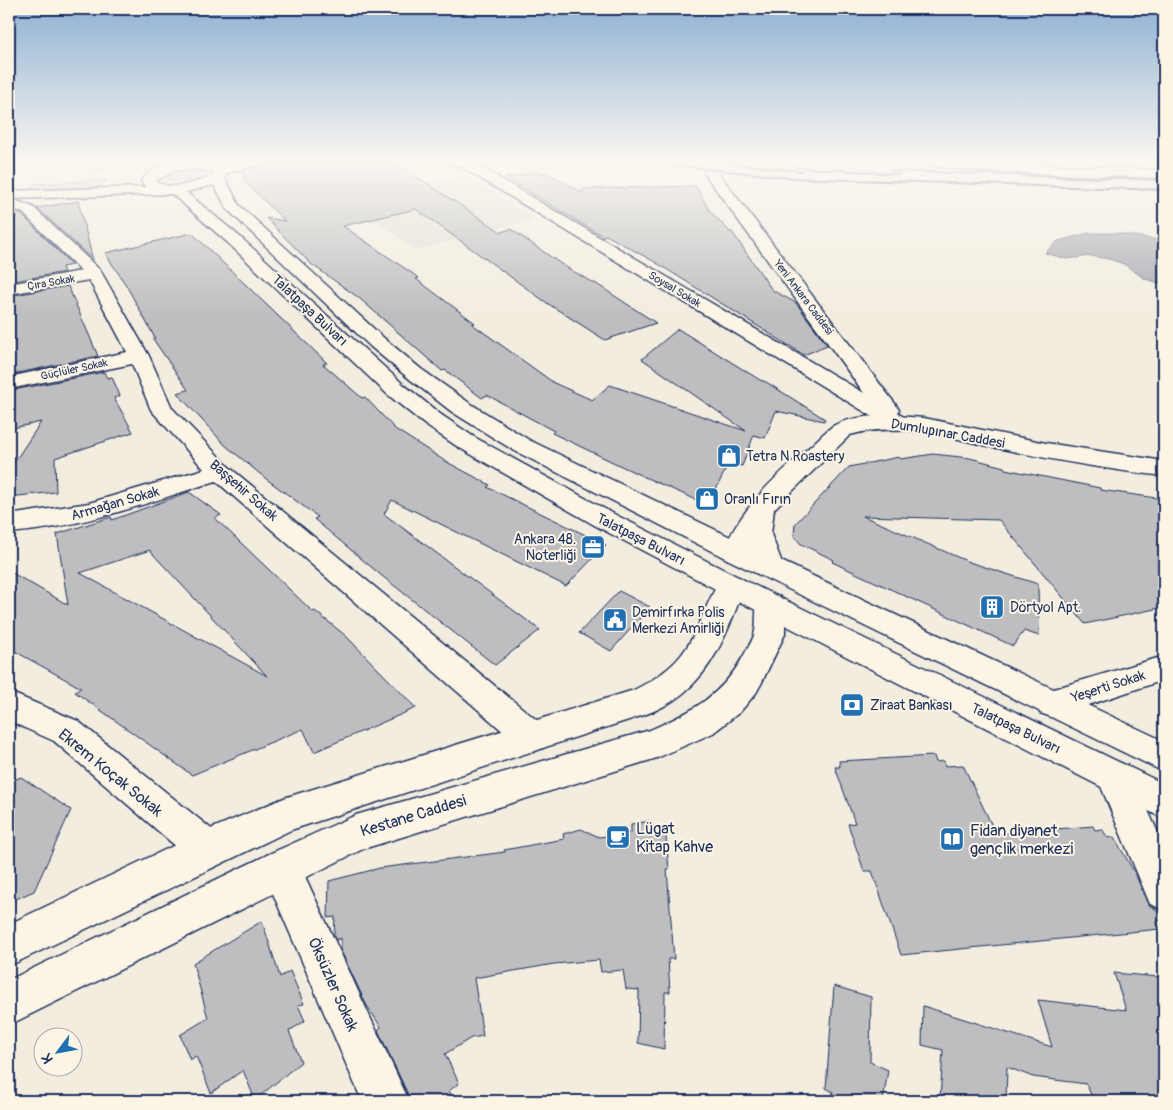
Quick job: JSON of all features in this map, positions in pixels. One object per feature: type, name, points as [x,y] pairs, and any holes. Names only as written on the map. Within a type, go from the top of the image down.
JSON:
[{"type":"main road","name":"Başşehir Sokak","points":[[31,213],[94,274],[140,356],[162,410],[220,472],[533,737]]},
{"type":"main road","name":"Talatpaşa Bulvarı","points":[[199,213],[232,239],[395,389],[432,419],[466,442],[520,473],[734,569],[770,568],[1164,756]]},
{"type":"main road","name":"Talatpaşa Bulvarı","points":[[239,213],[378,343],[460,407],[734,569],[770,605],[1164,802]]},
{"type":"main road","name":"Soysal Sokak","points":[[547,213],[896,421]]},
{"type":"main road","name":"Yeni Ankara Caddesi","points":[[740,213],[896,421]]},
{"type":"main road","name":"Çıra Sokak","points":[[9,290],[94,274]]},
{"type":"main road","name":"Güçlüler Sokak","points":[[9,383],[140,356]]},
{"type":"main road","name":"Dumlupınar Caddesi","points":[[734,569],[740,538],[762,506],[842,430],[857,424],[896,421],[1007,443],[1164,469]]},
{"type":"main road","name":"Armağan Sokak","points":[[9,524],[37,523],[89,512],[220,472]]},
{"type":"main road","points":[[762,506],[758,534],[770,568]]},
{"type":"main road","name":"Kestane Caddesi","points":[[9,1003],[281,868],[356,833],[656,743],[701,723],[728,702],[745,684],[770,634],[770,568]]},
{"type":"main road","points":[[9,945],[207,849],[284,815],[644,701],[672,685],[693,664],[707,644],[734,569]]},
{"type":"main road","name":"Yeşerti Sokak","points":[[1052,703],[1164,668]]},
{"type":"main road","name":"Ekrem Koçak Sokak","points":[[9,706],[66,731],[207,849]]},
{"type":"main road","points":[[1115,777],[1164,890]]},
{"type":"main road","name":"Öksüzler Sokak","points":[[281,868],[386,1101]]},
{"type":"shaded area","points":[[366,213],[525,213],[535,219],[416,250]]},
{"type":"shaded area","points":[[1089,233],[1116,233],[1164,241],[1164,284],[1145,279],[1124,264],[1109,259],[1091,256],[1067,259],[1045,253],[1058,241]]},
{"type":"building","points":[[9,213],[17,213],[22,215],[72,265],[62,267],[64,272],[9,282]]},
{"type":"building","points":[[42,213],[81,213],[93,260]]},
{"type":"building","points":[[277,213],[400,213],[343,226],[419,278],[416,279],[475,323],[472,324],[554,383],[592,400],[610,385],[746,431],[642,359],[678,329],[825,419],[824,421],[776,411],[765,438],[754,435],[742,466],[729,463],[708,505],[552,433],[554,431],[487,395],[482,398],[445,370],[442,371],[359,298],[311,264],[266,218],[285,221]]},
{"type":"building","points":[[421,213],[472,213],[501,232],[511,229],[561,264],[595,283],[656,323],[605,340],[547,303]]},
{"type":"building","points":[[564,213],[712,213],[732,232],[772,290],[796,303],[827,345],[804,355],[655,262],[606,235],[603,236]]},
{"type":"building","points":[[192,233],[327,363],[323,364],[362,398],[365,397],[395,429],[445,461],[490,485],[487,487],[606,545],[566,586],[392,500],[384,514],[540,630],[495,665],[382,576],[314,519],[318,517],[265,478],[225,445],[177,393],[188,390],[153,339],[155,338],[126,285],[105,253]]},
{"type":"building","points":[[68,286],[98,356],[9,375],[9,296]]},
{"type":"building","points":[[104,372],[107,378],[112,377],[120,396],[114,398],[133,432],[55,458],[56,492],[9,497],[9,470],[41,422],[9,429],[9,391]]},
{"type":"building","points":[[933,454],[970,458],[1004,467],[1005,469],[1100,488],[1100,490],[1164,499],[1164,607],[1085,624],[999,520],[863,516],[969,562],[1038,584],[1039,636],[1024,631],[1013,646],[832,562],[834,560],[801,544],[794,536],[795,524],[849,467],[899,457],[901,459]]},
{"type":"building","points":[[189,492],[221,515],[215,518],[313,612],[315,611],[346,636],[416,708],[314,752],[303,729],[192,775],[75,692],[81,688],[9,648],[9,571],[68,605],[57,534],[111,517],[112,520]],"holes":[[[150,551],[267,676],[80,573]]]},
{"type":"building","name":"Demirfırka Polis Merkezi Amirliği","points":[[619,591],[650,607],[611,651],[579,633]]},
{"type":"building","points":[[934,756],[936,762],[944,761],[945,766],[963,765],[996,834],[1093,826],[1095,830],[1102,829],[1108,838],[1114,837],[1135,873],[1148,905],[1156,909],[1163,920],[1156,921],[1160,929],[901,955],[872,871],[864,871],[848,824],[855,823],[835,767],[840,767],[839,761]]},
{"type":"building","points":[[21,777],[71,810],[34,891],[9,902],[9,782]]},
{"type":"building","points":[[651,821],[654,828],[665,827],[669,869],[667,869],[674,959],[668,959],[670,992],[665,992],[664,1049],[638,1043],[639,990],[626,989],[623,970],[601,972],[599,960],[554,964],[474,978],[483,1036],[471,1038],[445,1054],[459,1083],[449,1091],[455,1101],[411,1101],[378,1030],[381,1027],[366,1004],[341,951],[341,938],[337,940],[334,935],[335,917],[328,918],[329,881],[380,868],[505,852],[504,850],[564,839],[563,834],[581,829],[599,837],[631,833],[631,824]]},
{"type":"building","points":[[262,921],[280,977],[290,971],[304,1004],[298,1005],[305,1021],[289,1031],[301,1062],[255,1100],[243,1070],[211,1093],[196,1056],[190,1060],[180,1035],[208,1018],[193,963]]},
{"type":"building","points":[[1114,973],[1159,977],[1164,990],[1164,1101],[1094,1101],[1086,1084],[1033,1077],[1007,1067],[1006,1101],[940,1101],[943,1050],[922,1045],[923,1006],[1052,1047],[1038,1000],[1126,1010]]},
{"type":"building","points":[[834,986],[871,997],[870,1062],[888,1070],[883,1101],[831,1101],[833,1092],[826,1088]]},
{"type":"place","name":"Tetra N Roastery","points":[[729,456]]},
{"type":"place","name":"Oranlı Fırın","points":[[707,499]]},
{"type":"place","name":"Ankara 48. Noterliği","points":[[593,547]]},
{"type":"place","name":"Dörtyol Apt.","points":[[992,607]]},
{"type":"place","name":"Demirfırka Polis Merkezi Amirliği","points":[[615,620]]},
{"type":"place","name":"Ziraat Bankası","points":[[852,705]]},
{"type":"place","name":"Lügat Kitap Kahve","points":[[618,837]]},
{"type":"place","name":"Fidan diyanet gençlik merkezi","points":[[952,839]]}]
